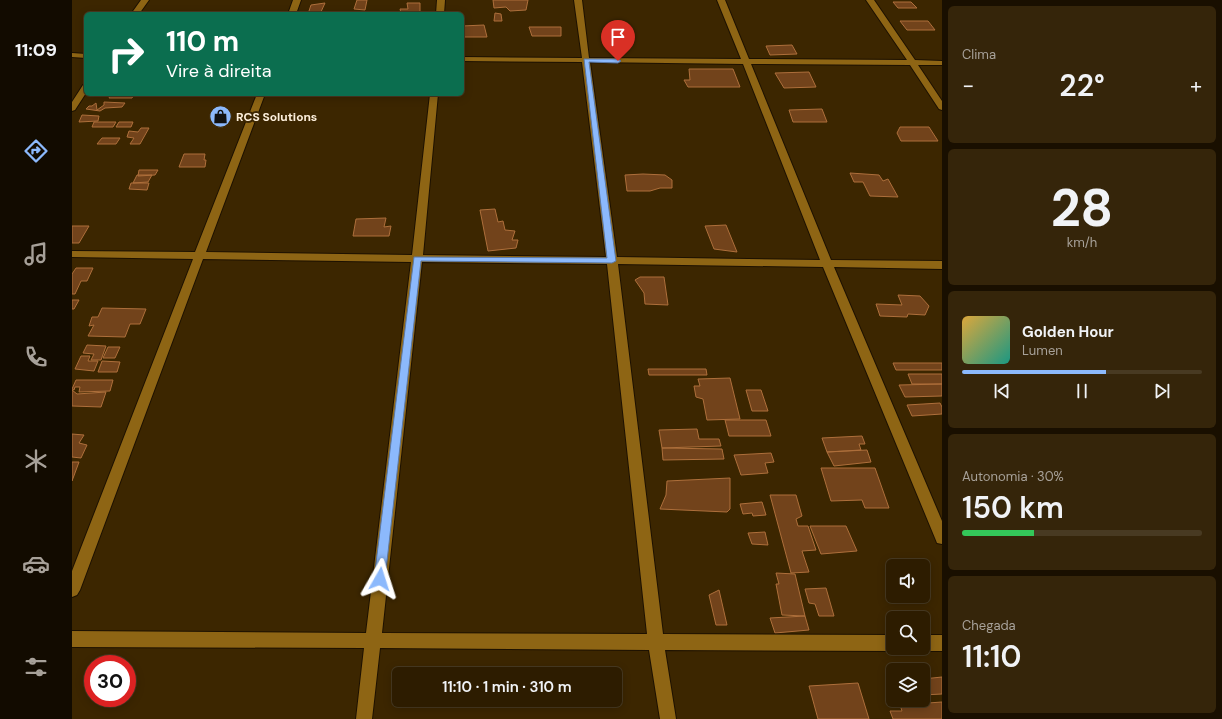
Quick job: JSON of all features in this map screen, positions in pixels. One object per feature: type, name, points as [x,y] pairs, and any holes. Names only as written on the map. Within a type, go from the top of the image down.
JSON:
[{"type":"street","points":[[136,12],[145,0]]},
{"type":"street","points":[[293,12],[297,0]]},
{"type":"street","points":[[440,12],[441,0]]},
{"type":"street","points":[[578,0],[612,261],[656,642],[668,719]]},
{"type":"street","points":[[721,0],[827,264],[942,538]]},
{"type":"street","points":[[870,0],[942,107]]},
{"type":"street","points":[[72,55],[84,56]]},
{"type":"street","points":[[464,60],[942,63]]},
{"type":"street","points":[[72,108],[84,90]]},
{"type":"street","points":[[72,590],[260,96]]},
{"type":"street","points":[[364,719],[417,258],[434,96]]},
{"type":"street","points":[[72,254],[942,265]]},
{"type":"street","points":[[72,639],[886,643]]},
{"type":"street","points":[[930,643],[942,643]]},
{"type":"building","points":[[357,0],[367,0],[365,10],[354,9]]},
{"type":"building","points":[[493,0],[528,0],[526,10],[510,11],[506,7],[494,8]]},
{"type":"building","points":[[893,2],[911,2],[917,8],[898,8]]},
{"type":"building","points":[[325,3],[321,12],[309,12],[311,5]]},
{"type":"building","points":[[407,3],[420,3],[420,12],[401,12],[400,9],[408,9]]},
{"type":"building","points":[[495,13],[501,14],[502,21],[494,21]]},
{"type":"building","points":[[900,21],[928,21],[935,30],[907,30]]},
{"type":"building","points":[[484,25],[487,37],[464,37],[464,26]]},
{"type":"building","points":[[529,27],[561,27],[561,36],[532,36]]},
{"type":"building","points":[[792,45],[797,54],[770,55],[766,46]]},
{"type":"building","points":[[689,69],[733,69],[740,87],[688,87],[684,80],[690,80]]},
{"type":"building","points":[[809,72],[816,87],[784,88],[775,73]]},
{"type":"building","points":[[110,96],[133,96],[132,98],[109,98]]},
{"type":"building","points":[[104,102],[125,103],[122,107],[105,108],[100,111],[86,109],[96,103],[97,110],[104,105]]},
{"type":"building","points":[[822,109],[827,122],[793,122],[789,110]]},
{"type":"building","points":[[82,115],[99,116],[98,121],[79,122]]},
{"type":"building","points":[[94,122],[116,122],[113,127],[92,127]]},
{"type":"building","points":[[119,122],[133,122],[131,127],[116,127]]},
{"type":"building","points":[[900,127],[929,127],[938,141],[901,141],[897,133]]},
{"type":"building","points":[[141,128],[149,128],[140,144],[130,144],[134,138],[127,137],[129,131],[138,132]]},
{"type":"building","points":[[102,138],[120,138],[116,144],[97,144]]},
{"type":"building","points":[[184,154],[205,154],[205,167],[179,167]]},
{"type":"building","points":[[139,170],[158,170],[155,175],[138,176]]},
{"type":"building","points":[[850,173],[879,175],[883,181],[888,179],[898,197],[870,196],[863,182],[854,182]]},
{"type":"building","points":[[137,175],[152,175],[148,182],[133,183]]},
{"type":"building","points":[[625,175],[665,175],[672,180],[672,188],[660,188],[650,191],[627,191]]},
{"type":"building","points":[[131,183],[149,183],[147,190],[129,189]]},
{"type":"building","points":[[495,209],[498,222],[503,221],[505,230],[515,231],[512,240],[518,240],[516,248],[488,251],[480,210]]},
{"type":"building","points":[[386,218],[384,227],[391,226],[389,236],[353,236],[356,219]]},
{"type":"building","points":[[726,225],[737,252],[714,249],[705,226]]},
{"type":"building","points":[[72,226],[89,226],[79,243],[72,243]]},
{"type":"building","points":[[76,268],[93,268],[87,281],[81,281],[75,294],[72,294],[72,274]]},
{"type":"building","points":[[640,277],[664,277],[668,305],[645,304],[644,293],[635,280]]},
{"type":"building","points":[[898,295],[920,296],[929,306],[925,315],[908,314],[907,317],[880,316],[876,304],[902,305]]},
{"type":"building","points":[[72,300],[79,300],[74,309],[72,309]]},
{"type":"building","points":[[102,308],[146,309],[140,324],[130,324],[125,337],[88,336],[94,325],[89,326],[92,317],[98,317]]},
{"type":"building","points":[[87,345],[106,346],[101,360],[91,360],[94,354],[83,353]]},
{"type":"building","points":[[108,347],[120,347],[115,358],[103,358]]},
{"type":"building","points":[[81,356],[90,356],[88,361],[98,361],[94,371],[75,369]]},
{"type":"building","points":[[102,361],[120,362],[117,372],[98,372]]},
{"type":"building","points":[[893,363],[942,363],[942,370],[896,370]]},
{"type":"building","points":[[648,369],[706,369],[707,375],[649,375]]},
{"type":"building","points":[[908,374],[942,374],[942,384],[912,384]]},
{"type":"building","points":[[730,378],[740,419],[707,420],[703,399],[696,397],[694,386],[700,386],[698,379]]},
{"type":"building","points":[[76,380],[113,380],[110,391],[79,392],[80,387],[75,387],[74,390],[72,389]]},
{"type":"building","points":[[942,384],[942,396],[905,397],[899,385]]},
{"type":"building","points":[[72,390],[77,394],[106,392],[101,407],[72,406]]},
{"type":"building","points":[[746,390],[761,390],[768,411],[752,411]]},
{"type":"building","points":[[940,403],[942,407],[942,414],[912,416],[907,405]]},
{"type":"building","points":[[725,420],[766,420],[771,436],[729,436]]},
{"type":"building","points":[[697,429],[699,439],[719,439],[721,446],[662,448],[659,430]]},
{"type":"building","points":[[72,434],[84,435],[79,443],[87,445],[81,458],[72,457]]},
{"type":"building","points":[[862,436],[865,444],[859,444],[861,450],[827,452],[822,438]]},
{"type":"building","points":[[662,448],[722,449],[724,459],[663,460]]},
{"type":"building","points":[[867,450],[871,462],[834,466],[827,452]]},
{"type":"building","points":[[771,453],[774,462],[765,463],[768,473],[741,475],[734,455]]},
{"type":"building","points":[[72,462],[79,462],[72,481]]},
{"type":"building","points":[[821,468],[875,468],[889,508],[865,508],[862,500],[831,501]]},
{"type":"building","points":[[730,478],[730,509],[727,512],[660,509],[666,495],[667,481]]},
{"type":"building","points":[[770,495],[796,495],[802,516],[796,519],[798,526],[808,526],[816,550],[802,551],[809,572],[791,573]]},
{"type":"building","points":[[762,502],[766,515],[753,516],[752,513],[743,514],[740,504]]},
{"type":"building","points":[[810,526],[846,526],[857,551],[821,554]]},
{"type":"building","points":[[765,532],[768,545],[752,544],[748,533]]},
{"type":"building","points":[[776,573],[795,574],[805,616],[782,615],[776,584],[779,584]]},
{"type":"building","points":[[826,588],[834,616],[819,616],[815,604],[809,603],[805,589]]},
{"type":"building","points":[[719,590],[727,625],[716,625],[709,595]]},
{"type":"building","points":[[805,616],[809,630],[775,633],[770,618]]},
{"type":"building","points":[[942,677],[942,694],[930,695],[930,678]]},
{"type":"building","points":[[858,683],[869,719],[818,719],[809,686]]},
{"type":"building","points":[[942,702],[942,719],[893,719],[890,711],[902,711],[901,707],[930,707],[930,703]]},
{"type":"place","name":"RCS Solutions","points":[[220,117]]},
{"type":"route","points":[[380,579],[417,258],[612,261],[586,60],[618,61]]}]
